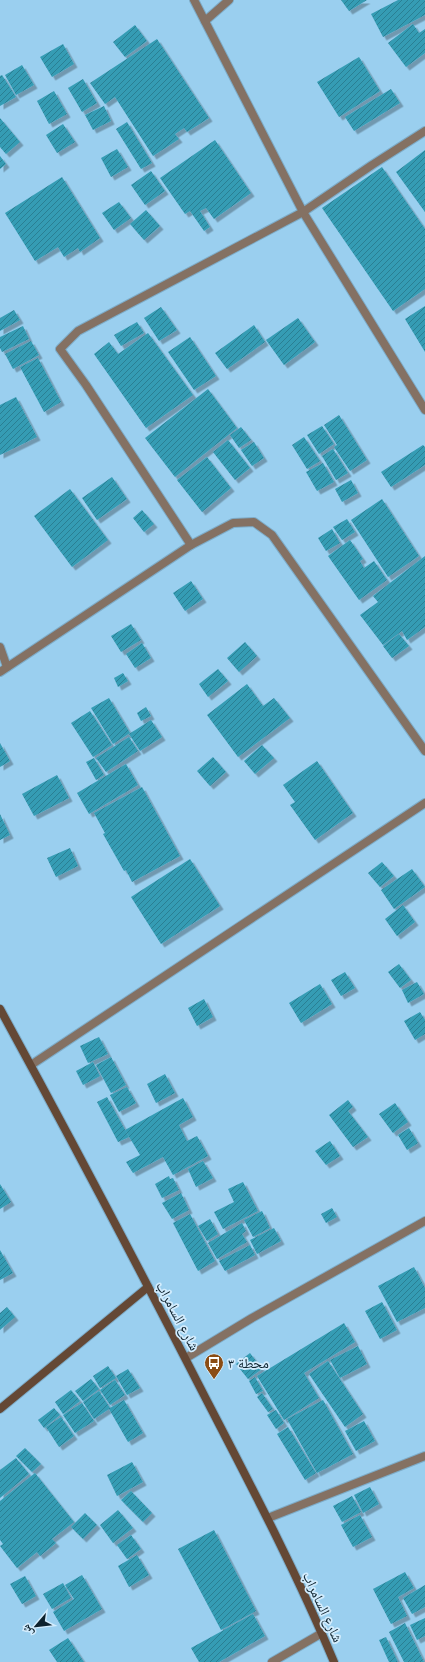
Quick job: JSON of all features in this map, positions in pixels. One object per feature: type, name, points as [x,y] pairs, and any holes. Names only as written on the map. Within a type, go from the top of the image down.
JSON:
[{"type":"street","points":[[194,0],[303,212],[425,410]]},
{"type":"street","points":[[205,21],[229,0]]},
{"type":"street","points":[[191,546],[86,385],[60,349],[78,331],[303,212],[425,131]]},
{"type":"street","points":[[0,672],[191,546],[233,523],[254,522],[272,535],[425,751]]},
{"type":"street","points":[[0,647],[7,667]]},
{"type":"street","points":[[31,1065],[425,803]]},
{"type":"street","name":"شارع السامراب","points":[[0,1009],[186,1358],[268,1518],[334,1662]]},
{"type":"street","points":[[186,1358],[252,1318],[425,1221]]},
{"type":"street","points":[[0,1409],[148,1287]]},
{"type":"street","points":[[268,1518],[425,1456]]},
{"type":"street","points":[[272,1662],[322,1633]]},
{"type":"building","points":[[341,0],[367,0],[349,11]]},
{"type":"building","points":[[398,0],[425,0],[425,15],[383,37],[371,14]]},
{"type":"building","points":[[413,24],[419,33],[425,29],[425,53],[406,67],[388,43]]},
{"type":"building","points":[[135,25],[147,41],[125,57],[113,42]]},
{"type":"building","points":[[157,39],[209,118],[187,132],[184,128],[175,134],[179,139],[153,156],[115,97],[105,104],[90,83]]},
{"type":"building","points":[[63,44],[74,64],[52,77],[40,57]]},
{"type":"building","points":[[359,57],[380,91],[339,117],[317,82]]},
{"type":"building","points":[[22,65],[34,85],[16,95],[5,75]]},
{"type":"building","points":[[2,75],[16,97],[0,106],[0,76]]},
{"type":"building","points":[[83,79],[97,103],[82,112],[68,88]]},
{"type":"building","points":[[391,89],[400,103],[354,131],[345,117]]},
{"type":"building","points":[[54,91],[67,114],[49,124],[37,101]]},
{"type":"building","points":[[104,106],[111,121],[93,130],[85,115]]},
{"type":"building","points":[[0,118],[20,142],[6,154],[0,147]]},
{"type":"building","points":[[127,122],[152,163],[141,169],[116,129]]},
{"type":"building","points":[[63,124],[75,142],[57,153],[46,135]]},
{"type":"building","points":[[215,140],[251,193],[214,219],[206,208],[200,211],[210,227],[204,231],[190,211],[185,214],[160,178]]},
{"type":"building","points":[[117,149],[128,167],[111,177],[101,158]]},
{"type":"building","points":[[425,150],[425,212],[396,172]]},
{"type":"building","points":[[0,156],[6,164],[0,169]]},
{"type":"building","points":[[382,167],[425,229],[425,289],[393,311],[322,208]]},
{"type":"building","points":[[151,171],[165,191],[145,205],[131,185]]},
{"type":"building","points":[[62,177],[100,238],[80,252],[78,248],[64,257],[58,247],[35,261],[5,213]]},
{"type":"building","points":[[119,202],[131,218],[114,230],[102,213]]},
{"type":"building","points":[[146,210],[160,226],[144,240],[130,224]]},
{"type":"building","points":[[425,306],[425,352],[405,319]]},
{"type":"building","points":[[161,307],[177,330],[159,341],[144,318]]},
{"type":"building","points":[[14,310],[20,320],[0,331],[0,318]]},
{"type":"building","points":[[298,318],[315,342],[284,365],[266,340]]},
{"type":"building","points":[[137,322],[144,333],[121,346],[114,335]]},
{"type":"building","points":[[254,325],[265,342],[227,369],[215,353]]},
{"type":"building","points":[[23,326],[29,339],[2,352],[0,348],[0,337]]},
{"type":"building","points":[[148,333],[193,395],[146,428],[94,354],[109,342],[118,354]]},
{"type":"building","points":[[190,337],[216,376],[194,390],[168,352]]},
{"type":"building","points":[[31,341],[39,355],[13,369],[5,354]]},
{"type":"building","points":[[38,358],[61,402],[44,412],[20,367]]},
{"type":"building","points":[[208,389],[237,428],[175,477],[145,438]]},
{"type":"building","points":[[16,397],[37,437],[0,455],[0,405]]},
{"type":"building","points":[[339,415],[367,460],[350,471],[334,447],[337,445],[324,425]]},
{"type":"building","points":[[322,426],[334,444],[319,454],[307,435]]},
{"type":"building","points":[[241,427],[251,440],[239,448],[230,435]]},
{"type":"building","points":[[304,437],[320,461],[307,469],[292,445]]},
{"type":"building","points":[[228,440],[250,468],[235,480],[213,452]]},
{"type":"building","points":[[254,442],[264,458],[252,466],[241,450]]},
{"type":"building","points":[[423,445],[425,447],[425,465],[391,487],[381,472]]},
{"type":"building","points":[[333,449],[348,473],[336,480],[322,456]]},
{"type":"building","points":[[207,457],[231,488],[202,512],[177,480]]},
{"type":"building","points":[[323,463],[334,482],[317,491],[306,472]]},
{"type":"building","points":[[112,477],[127,499],[97,520],[82,498]]},
{"type":"building","points":[[351,480],[358,493],[342,502],[335,489]]},
{"type":"building","points":[[70,489],[108,540],[72,567],[34,516]]},
{"type":"building","points":[[382,499],[419,556],[388,577],[351,520]]},
{"type":"building","points":[[142,510],[154,524],[144,532],[133,518]]},
{"type":"building","points":[[347,519],[355,532],[342,540],[333,527]]},
{"type":"building","points":[[332,529],[340,543],[326,551],[318,538]]},
{"type":"building","points":[[350,540],[363,559],[360,561],[364,568],[374,561],[387,580],[359,600],[328,556]]},
{"type":"building","points":[[425,556],[425,627],[407,640],[402,631],[383,645],[360,615],[378,602],[373,596]]},
{"type":"building","points":[[191,581],[203,599],[185,611],[173,593]]},
{"type":"building","points":[[131,624],[141,640],[121,652],[111,636]]},
{"type":"building","points":[[399,634],[409,646],[392,658],[383,646]]},
{"type":"building","points":[[245,642],[257,656],[239,672],[227,658]]},
{"type":"building","points":[[142,643],[151,658],[135,668],[126,654]]},
{"type":"building","points":[[218,669],[228,681],[208,697],[199,684]]},
{"type":"building","points":[[123,673],[128,681],[118,687],[114,678]]},
{"type":"building","points":[[247,684],[263,706],[274,698],[290,718],[238,757],[207,715]]},
{"type":"building","points":[[109,698],[130,733],[113,744],[91,708]]},
{"type":"building","points":[[146,707],[151,716],[141,721],[137,713]]},
{"type":"building","points":[[90,711],[112,745],[93,757],[71,723]]},
{"type":"building","points":[[151,720],[162,737],[140,751],[129,734]]},
{"type":"building","points":[[129,737],[138,751],[106,772],[96,758]]},
{"type":"building","points":[[0,743],[10,761],[0,767]]},
{"type":"building","points":[[262,745],[274,758],[255,774],[244,761]]},
{"type":"building","points":[[213,757],[226,772],[210,786],[197,771]]},
{"type":"building","points":[[94,758],[104,775],[96,780],[86,762]]},
{"type":"building","points":[[317,761],[353,813],[315,840],[290,805],[295,802],[283,785]]},
{"type":"building","points":[[126,764],[138,785],[89,814],[77,793]]},
{"type":"building","points":[[57,775],[69,798],[34,816],[22,794]]},
{"type":"building","points":[[142,787],[180,856],[132,882],[103,834],[105,833],[94,813]]},
{"type":"building","points":[[0,814],[10,835],[0,840]]},
{"type":"building","points":[[70,848],[78,866],[56,877],[47,858]]},
{"type":"building","points":[[190,859],[220,906],[161,944],[131,897]]},
{"type":"building","points":[[382,862],[394,876],[380,887],[368,873]]},
{"type":"building","points":[[412,869],[425,887],[394,909],[381,890]]},
{"type":"building","points":[[403,905],[415,922],[397,936],[385,919]]},
{"type":"building","points":[[399,964],[411,980],[400,988],[388,972]]},
{"type":"building","points":[[345,972],[355,988],[341,996],[331,980]]},
{"type":"building","points":[[417,982],[424,994],[408,1003],[402,990]]},
{"type":"building","points":[[320,984],[332,1004],[301,1023],[289,1003]]},
{"type":"building","points":[[204,999],[213,1017],[197,1026],[188,1008]]},
{"type":"building","points":[[420,1012],[425,1020],[425,1034],[415,1040],[404,1021]]},
{"type":"building","points":[[99,1037],[108,1054],[88,1063],[80,1046]]},
{"type":"building","points":[[111,1057],[126,1085],[111,1093],[96,1065]]},
{"type":"building","points":[[93,1062],[100,1076],[83,1085],[76,1071]]},
{"type":"building","points":[[165,1074],[175,1093],[156,1103],[147,1084]]},
{"type":"building","points":[[127,1087],[136,1103],[119,1112],[110,1095]]},
{"type":"building","points":[[107,1097],[129,1137],[118,1142],[97,1102]]},
{"type":"building","points":[[183,1098],[193,1117],[179,1125],[187,1141],[197,1136],[208,1156],[173,1175],[163,1157],[133,1173],[126,1162],[140,1155],[125,1130]]},
{"type":"building","points":[[348,1100],[353,1107],[348,1111],[368,1137],[353,1147],[329,1115]]},
{"type":"building","points":[[395,1103],[408,1122],[393,1133],[379,1114]]},
{"type":"building","points":[[409,1128],[418,1143],[407,1150],[398,1135]]},
{"type":"building","points":[[330,1141],[340,1156],[326,1165],[315,1151]]},
{"type":"building","points":[[203,1161],[213,1178],[196,1187],[188,1169]]},
{"type":"building","points":[[169,1176],[170,1179],[173,1178],[179,1190],[162,1198],[155,1184]]},
{"type":"building","points":[[243,1182],[258,1211],[223,1229],[214,1212],[234,1202],[228,1189]]},
{"type":"building","points":[[0,1184],[11,1202],[0,1209]]},
{"type":"building","points":[[181,1193],[189,1210],[172,1219],[162,1203]]},
{"type":"building","points":[[332,1208],[337,1217],[326,1223],[321,1214]]},
{"type":"building","points":[[262,1211],[270,1228],[253,1237],[244,1220]]},
{"type":"building","points":[[190,1214],[215,1261],[198,1271],[173,1223]]},
{"type":"building","points":[[210,1219],[218,1234],[207,1241],[198,1226]]},
{"type":"building","points":[[242,1223],[246,1231],[242,1234],[247,1242],[217,1259],[208,1243]]},
{"type":"building","points":[[274,1228],[281,1241],[257,1254],[250,1240]]},
{"type":"building","points":[[250,1245],[255,1255],[225,1271],[219,1261]]},
{"type":"building","points":[[0,1250],[13,1273],[0,1280]]},
{"type":"building","points":[[414,1267],[425,1288],[425,1308],[397,1322],[378,1286]]},
{"type":"building","points":[[382,1302],[397,1330],[380,1339],[365,1311]]},
{"type":"building","points":[[7,1307],[15,1317],[0,1330],[0,1313]]},
{"type":"building","points":[[344,1323],[355,1342],[304,1373],[319,1398],[284,1420],[257,1376]]},
{"type":"building","points":[[358,1346],[367,1364],[340,1378],[330,1360]]},
{"type":"building","points":[[250,1353],[262,1369],[248,1379],[236,1364]]},
{"type":"building","points":[[328,1361],[363,1414],[345,1427],[309,1374]]},
{"type":"building","points":[[108,1366],[116,1378],[100,1388],[93,1376]]},
{"type":"building","points":[[128,1369],[140,1388],[127,1395],[116,1376]]},
{"type":"building","points":[[255,1377],[263,1391],[256,1394],[249,1381]]},
{"type":"building","points":[[91,1379],[99,1389],[83,1401],[75,1391]]},
{"type":"building","points":[[115,1380],[125,1395],[110,1405],[100,1390]]},
{"type":"building","points":[[71,1390],[80,1401],[63,1414],[55,1402]]},
{"type":"building","points":[[99,1391],[110,1408],[124,1400],[143,1433],[128,1442],[109,1409],[94,1419],[83,1402]]},
{"type":"building","points":[[262,1393],[273,1409],[268,1412],[257,1397]]},
{"type":"building","points":[[323,1400],[353,1454],[317,1473],[287,1419]]},
{"type":"building","points":[[82,1403],[94,1421],[75,1433],[63,1415]]},
{"type":"building","points":[[54,1408],[60,1415],[44,1428],[38,1420]]},
{"type":"building","points":[[276,1410],[284,1423],[276,1429],[267,1415]]},
{"type":"building","points":[[61,1417],[74,1436],[59,1447],[46,1427]]},
{"type":"building","points":[[364,1421],[375,1441],[356,1451],[345,1431]]},
{"type":"building","points":[[288,1427],[316,1473],[305,1480],[277,1434]]},
{"type":"building","points":[[25,1448],[41,1464],[32,1472],[16,1456]]},
{"type":"building","points":[[16,1458],[29,1474],[0,1498],[0,1470]]},
{"type":"building","points":[[132,1462],[143,1482],[117,1496],[107,1475]]},
{"type":"building","points":[[35,1473],[74,1522],[52,1539],[56,1543],[40,1556],[37,1552],[17,1568],[0,1546],[3,1544],[0,1540],[0,1501]]},
{"type":"building","points":[[370,1487],[379,1504],[363,1513],[354,1495]]},
{"type":"building","points":[[131,1491],[152,1513],[143,1522],[121,1500]]},
{"type":"building","points":[[352,1496],[361,1512],[342,1522],[333,1506]]},
{"type":"building","points":[[118,1510],[133,1528],[113,1543],[100,1525]]},
{"type":"building","points":[[85,1513],[97,1525],[83,1539],[71,1527]]},
{"type":"building","points":[[360,1515],[372,1537],[353,1547],[341,1525]]},
{"type":"building","points":[[214,1530],[256,1611],[221,1630],[178,1549]]},
{"type":"building","points":[[131,1535],[141,1549],[127,1559],[117,1545]]},
{"type":"building","points":[[137,1555],[149,1575],[129,1587],[118,1566]]},
{"type":"building","points":[[405,1572],[414,1588],[398,1597],[407,1616],[391,1624],[373,1589]]},
{"type":"building","points":[[82,1575],[102,1609],[64,1631],[53,1612],[74,1599],[65,1585]]},
{"type":"building","points":[[25,1576],[36,1596],[22,1604],[10,1584]]},
{"type":"building","points":[[63,1583],[71,1598],[52,1609],[43,1594]]},
{"type":"building","points":[[425,1585],[425,1607],[412,1614],[403,1598]]},
{"type":"building","points":[[253,1614],[265,1636],[219,1662],[199,1662],[191,1648]]},
{"type":"building","points":[[425,1618],[425,1636],[417,1640],[410,1625]]},
{"type":"building","points":[[405,1623],[424,1662],[404,1662],[389,1632]]},
{"type":"building","points":[[386,1637],[398,1662],[389,1662],[379,1640]]},
{"type":"building","points":[[68,1638],[84,1662],[57,1662],[49,1650]]},
{"type":"place","name":"محطة ٣","points":[[214,1380]]}]
